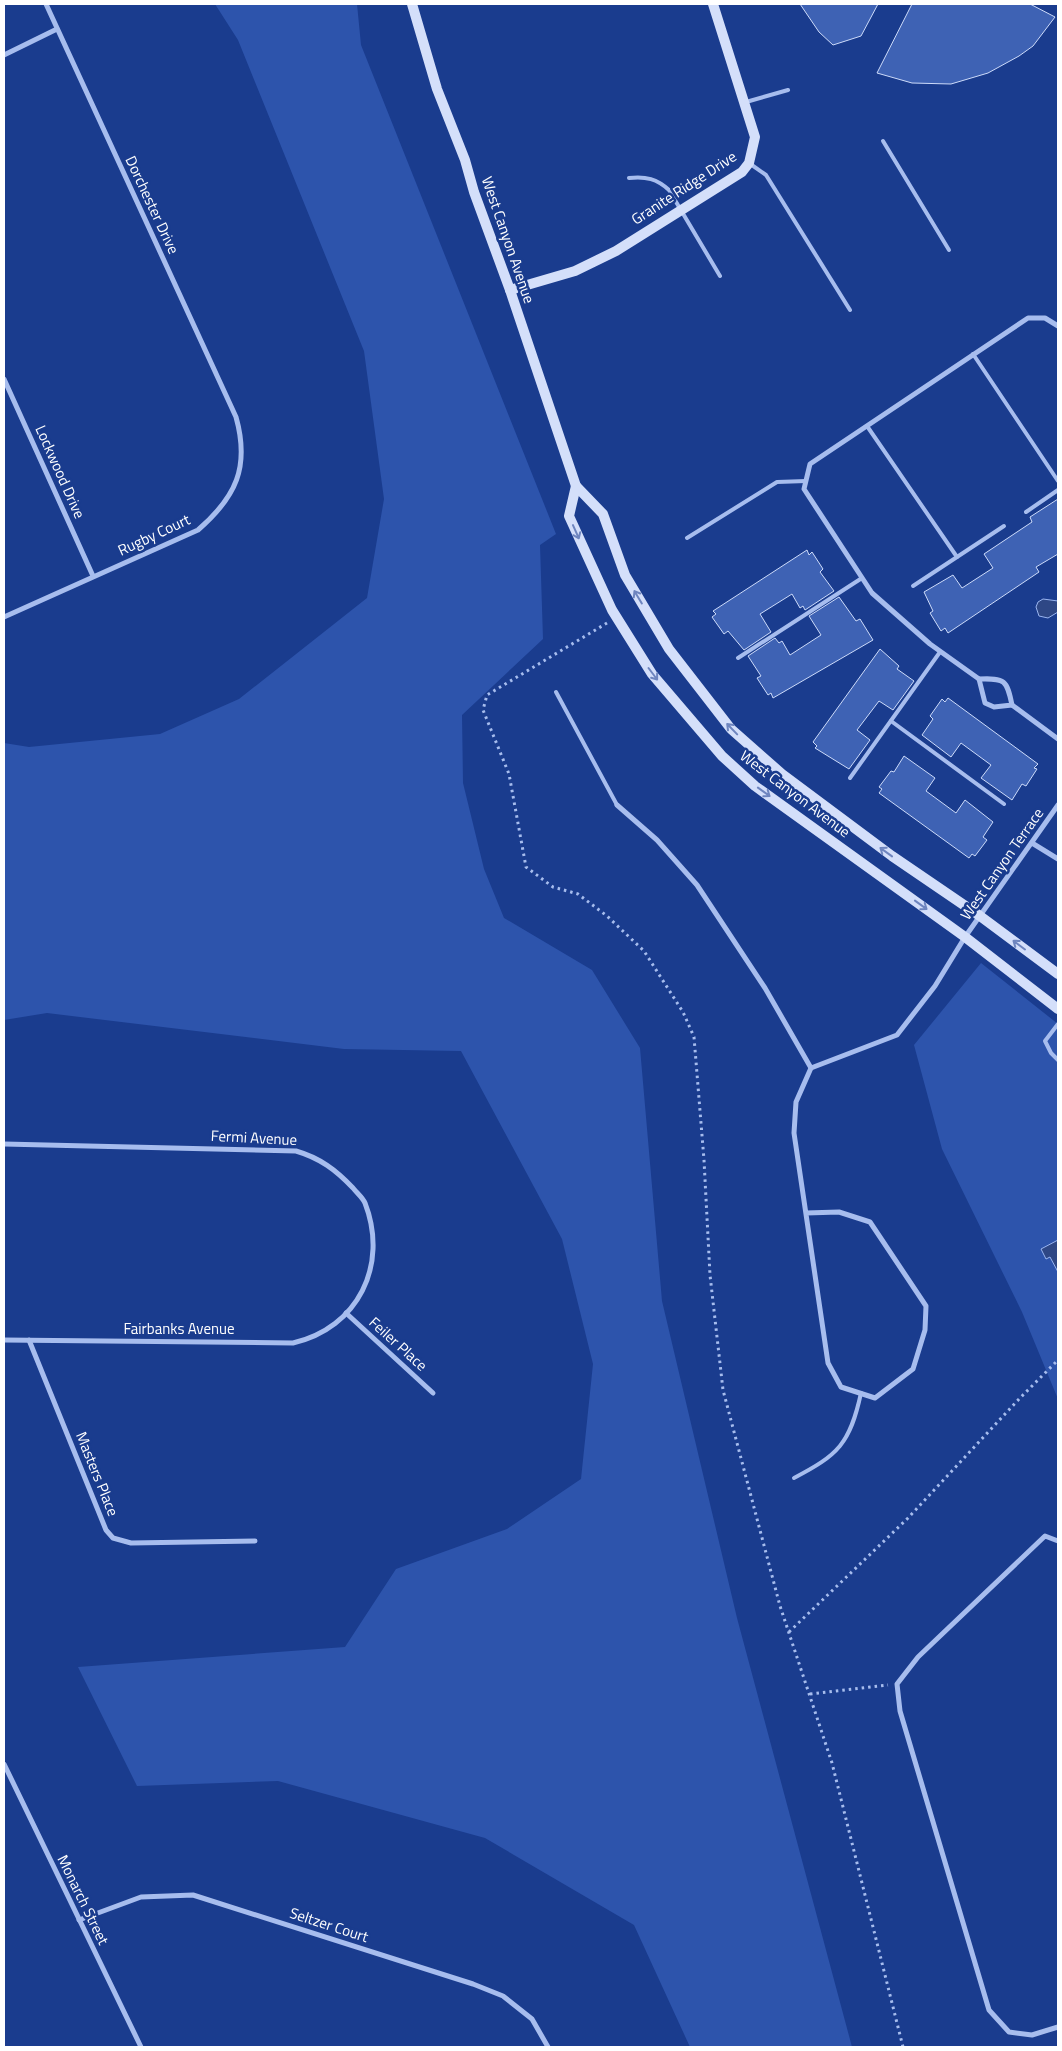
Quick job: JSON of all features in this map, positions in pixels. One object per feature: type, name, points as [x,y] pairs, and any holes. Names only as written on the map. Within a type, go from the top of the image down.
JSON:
[{"type":"street","name":"Dorchester Drive","points":[[46,4],[236,417]]},
{"type":"street","name":"West Canyon Avenue","points":[[412,4],[437,89],[465,160],[474,192],[510,290],[576,486],[603,514],[625,575],[669,649],[731,728],[814,799],[980,916],[1058,974]]},
{"type":"street","name":"Granite Ridge Drive","points":[[510,290],[575,271],[616,251],[742,172],[750,163],[755,137],[713,4]]},
{"type":"street","points":[[4,55],[57,29]]},
{"type":"street","points":[[1012,705],[1009,688],[1004,681],[979,679],[940,652],[872,593],[804,489],[810,464],[1028,318],[1045,318],[1058,326]]},
{"type":"street","name":"Lockwood Drive","points":[[4,379],[93,576]]},
{"type":"street","name":"Rugby Court","points":[[4,617],[198,530],[218,513],[236,488],[241,462],[241,436],[236,417]]},
{"type":"street","name":"West Canyon Avenue","points":[[576,486],[569,516],[617,618],[652,674],[722,756],[755,786],[966,937],[1058,1009]]},
{"type":"street","points":[[979,679],[985,702],[994,707],[1012,705],[1058,739]]},
{"type":"street","points":[[617,805],[657,840],[697,885],[765,988],[811,1068],[796,1102],[794,1134],[828,1363],[841,1387],[874,1398],[913,1369],[925,1330],[926,1306],[870,1222],[838,1212],[806,1213]]},
{"type":"street","name":"West Canyon Terrace","points":[[811,1068],[898,1036],[935,986],[980,916],[1058,805]]},
{"type":"street","points":[[1032,843],[1058,859]]},
{"type":"street","name":"Fermi Avenue","points":[[4,1144],[296,1151],[316,1157],[337,1172],[364,1201],[373,1237],[371,1271],[364,1289],[346,1313]]},
{"type":"street","name":"Fairbanks Avenue","points":[[4,1340],[293,1343],[311,1338],[346,1313]]},
{"type":"street","name":"Feiler Place","points":[[346,1313],[433,1392]]},
{"type":"street","name":"Masters Place","points":[[29,1340],[106,1530],[113,1538],[130,1543],[255,1541]]},
{"type":"street","points":[[1058,1541],[1045,1536],[918,1656],[898,1684],[900,1711],[989,2010],[1009,2032],[1032,2035],[1058,2026]]},
{"type":"street","name":"Monarch Street","points":[[4,1764],[142,2047]]},
{"type":"street","name":"Seltzer Court","points":[[79,1920],[141,1897],[193,1895],[473,1984],[503,1996],[532,2019],[548,2047]]},
{"type":"lane","points":[[744,102],[788,90]]},
{"type":"lane","points":[[883,142],[949,250]]},
{"type":"lane","points":[[750,163],[766,175],[850,310]]},
{"type":"lane","points":[[629,178],[639,176],[659,180],[669,190],[720,276]]},
{"type":"lane","points":[[973,354],[1058,481]]},
{"type":"lane","points":[[867,426],[957,558]]},
{"type":"lane","points":[[687,538],[777,482],[806,480]]},
{"type":"lane","points":[[1026,512],[1058,490]]},
{"type":"lane","points":[[913,586],[1004,526]]},
{"type":"lane","points":[[738,658],[862,578]]},
{"type":"lane","points":[[850,778],[940,652]]},
{"type":"lane","points":[[556,692],[617,805]]},
{"type":"lane","points":[[891,721],[1004,804]]},
{"type":"lane","points":[[1058,1024],[1045,1041],[1051,1053],[1058,1060]]},
{"type":"lane","points":[[794,1478],[826,1461],[848,1437],[861,1393]]},
{"type":"path","points":[[617,618],[599,626],[487,695],[483,710],[509,774],[526,867],[553,887],[578,894],[607,916],[644,951],[683,1012],[694,1037],[704,1160],[710,1275],[723,1390],[789,1632],[832,1762],[903,2047]]},
{"type":"path","points":[[789,1632],[908,1518],[1058,1360]]},
{"type":"path","points":[[810,1694],[898,1684]]},
{"type":"shaded area","points":[[215,4],[357,4],[361,45],[556,534],[540,545],[543,639],[462,715],[463,783],[484,869],[504,918],[592,970],[640,1048],[662,1301],[737,1618],[852,2047],[690,2047],[634,1925],[485,1838],[278,1781],[137,1786],[78,1667],[345,1647],[396,1569],[507,1529],[581,1479],[593,1364],[562,1239],[461,1051],[344,1049],[47,1013],[4,1020],[4,743],[29,747],[160,734],[239,699],[367,598],[384,499],[364,351],[238,40]]},
{"type":"shaded area","points":[[1043,599],[1058,601],[1058,612],[1048,618],[1039,616],[1036,607],[1038,602]]},
{"type":"shaded area","points":[[981,963],[1058,1024],[1058,1399],[1022,1312],[942,1149],[914,1045]]},
{"type":"shaded area","points":[[1058,1240],[1058,1272],[1050,1257],[1046,1259],[1041,1249]]},
{"type":"building","points":[[800,4],[878,4],[861,36],[833,45],[819,32]]},
{"type":"building","points":[[912,4],[1030,4],[1055,17],[1033,46],[988,73],[951,84],[912,83],[877,73]]},
{"type":"building","points":[[1058,499],[1058,554],[1036,567],[1039,572],[948,633],[945,628],[941,631],[930,613],[933,611],[924,592],[953,575],[962,588],[993,568],[984,554],[1032,522],[1030,517]]},
{"type":"building","points":[[807,550],[809,555],[812,552],[823,569],[820,572],[834,591],[805,610],[803,606],[800,608],[792,594],[760,614],[771,632],[744,650],[728,631],[724,634],[712,617],[716,614],[713,611]]},
{"type":"building","points":[[839,597],[856,621],[860,619],[873,640],[773,698],[771,693],[768,695],[757,678],[761,676],[748,656],[775,638],[779,643],[782,641],[790,655],[821,635],[809,616]]},
{"type":"building","points":[[880,649],[899,666],[897,669],[914,681],[893,710],[879,701],[857,730],[870,740],[849,769],[815,748],[817,746],[813,742]]},
{"type":"building","points":[[948,698],[1038,764],[1034,768],[1037,769],[1026,786],[1022,784],[1012,800],[981,778],[991,765],[961,743],[951,757],[922,735],[933,719],[930,716],[942,699],[945,702]]},
{"type":"building","points":[[904,756],[935,778],[926,791],[956,813],[965,800],[993,822],[983,837],[987,840],[975,856],[972,854],[969,858],[879,793],[882,789],[879,787],[891,771],[894,772]]}]
